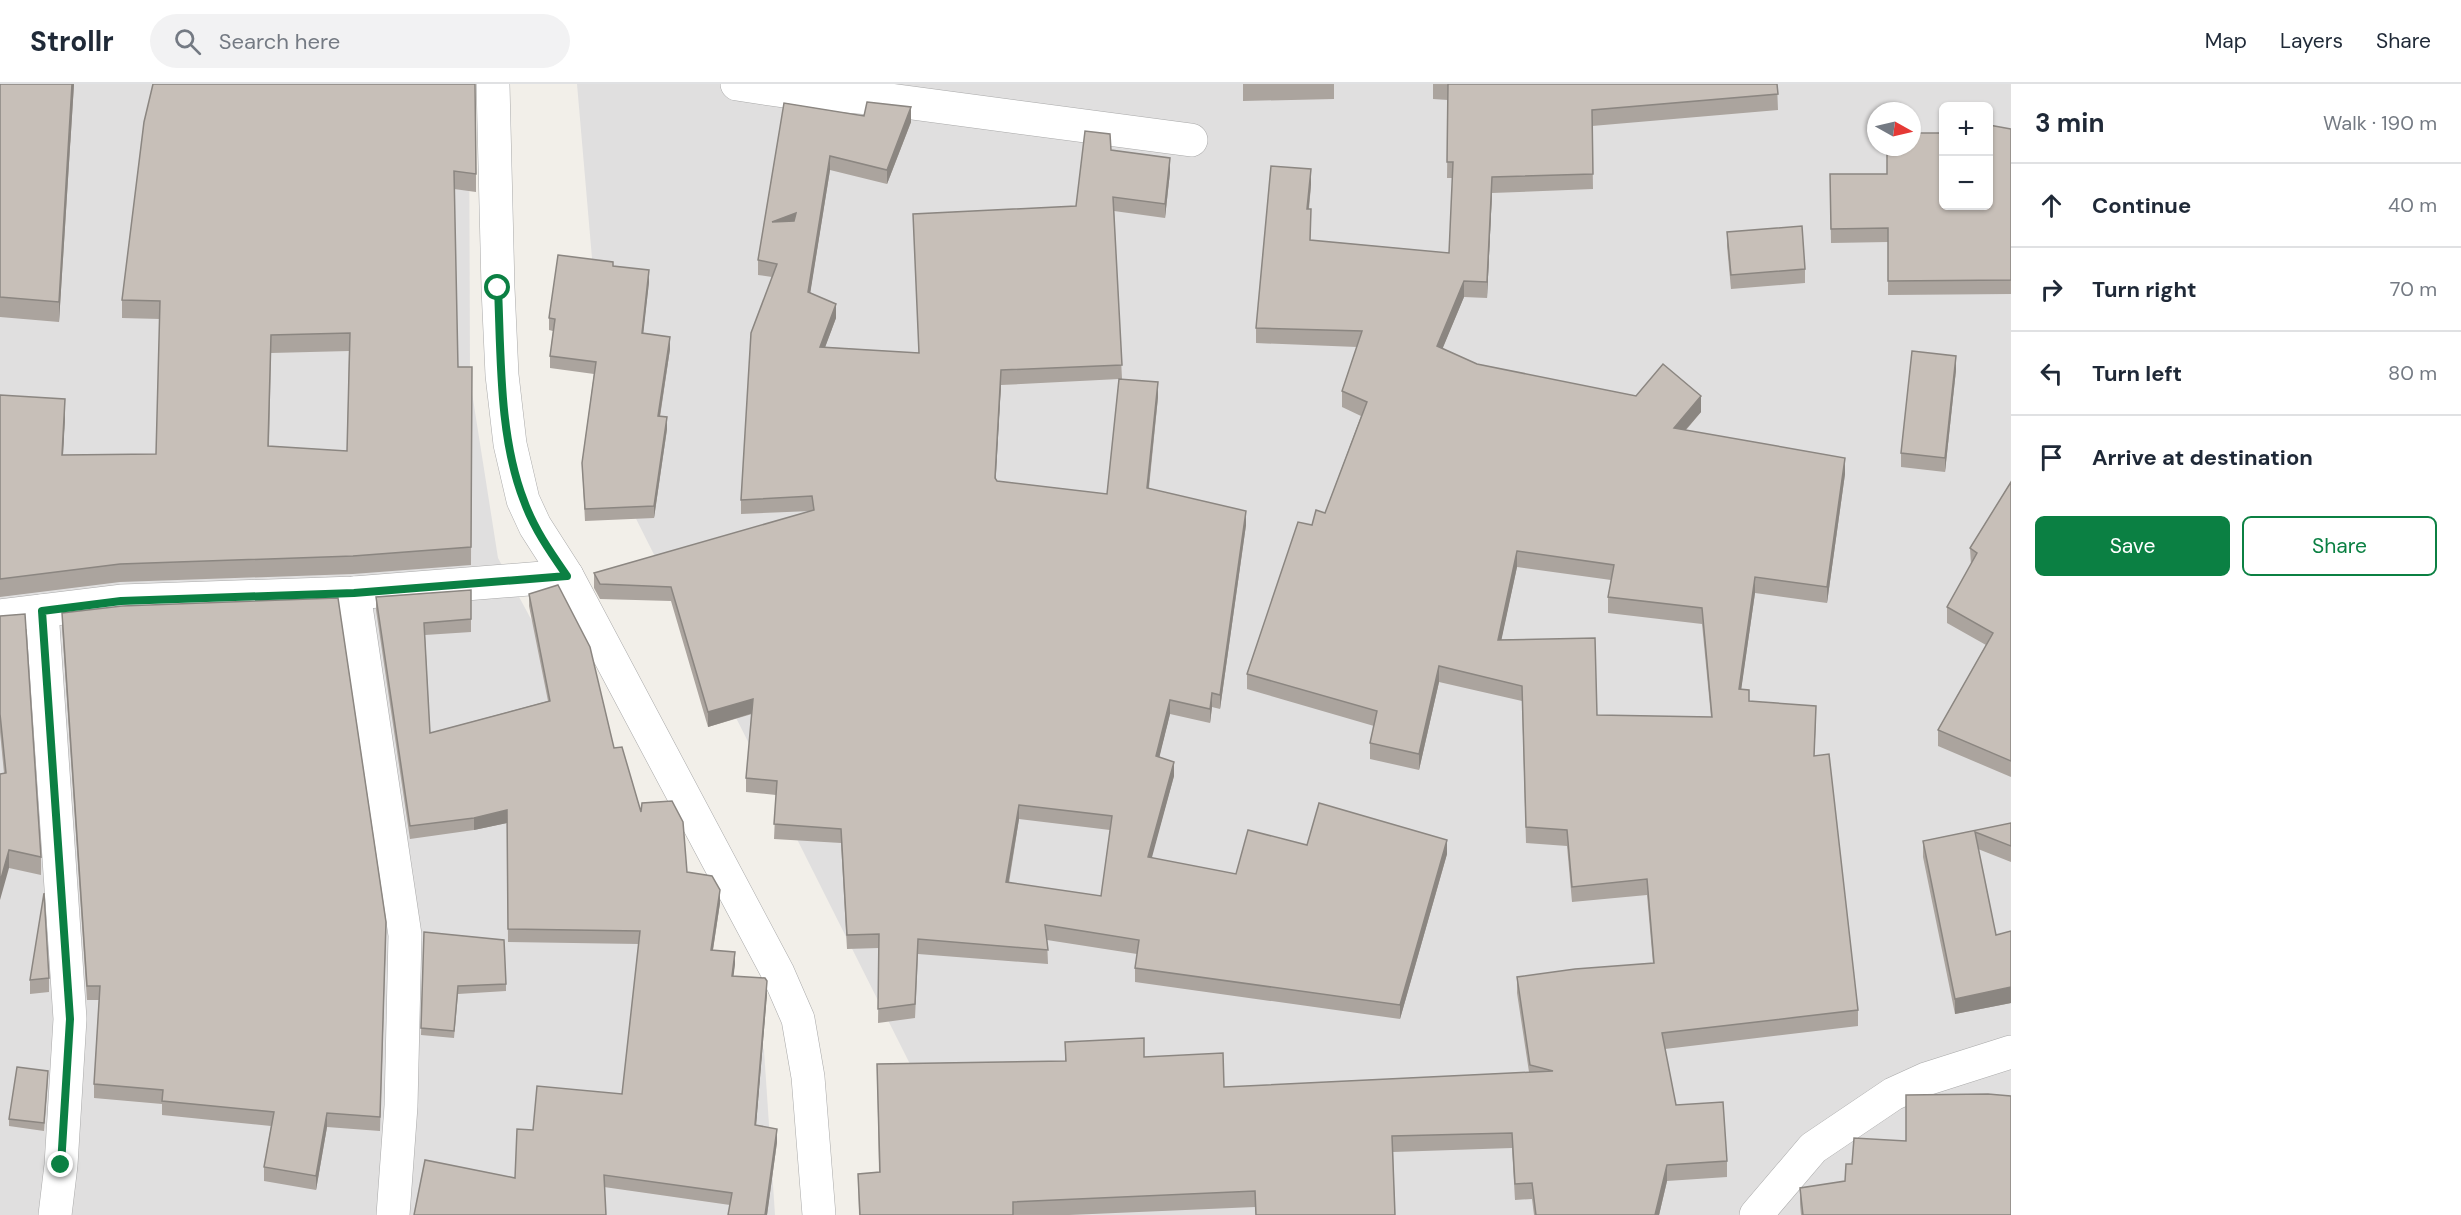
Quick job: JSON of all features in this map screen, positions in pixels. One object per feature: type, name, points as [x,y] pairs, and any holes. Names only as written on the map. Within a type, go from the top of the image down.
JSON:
[{"type":"street","points":[[494,84],[502,375],[510,444],[523,500],[539,533],[567,576],[778,973],[798,1018],[808,1077],[819,1215]]},
{"type":"street","points":[[737,84],[784,91],[884,92],[1191,140]]},
{"type":"street","points":[[0,616],[121,601],[354,593],[567,576]]},
{"type":"street","points":[[354,593],[405,935],[401,1106],[393,1215]]},
{"type":"street","points":[[42,611],[70,1019],[61,1165],[55,1215]]},
{"type":"street","points":[[1756,1215],[1813,1148],[1893,1094],[1926,1078],[2011,1052]]},
{"type":"shaded area","points":[[0,84],[469,84],[470,380],[498,558],[764,1050],[775,1215],[0,1215]]},
{"type":"shaded area","points":[[577,84],[2011,84],[2011,1215],[933,1215],[915,1074],[610,467]]},
{"type":"building","points":[[0,84],[72,84],[59,302],[0,297]]},
{"type":"building","points":[[153,84],[475,84],[476,174],[454,171],[458,367],[472,367],[471,547],[353,556],[120,564],[0,579],[0,395],[65,399],[62,455],[156,454],[160,301],[122,300],[144,122]],"holes":[[[350,333],[347,451],[268,446],[271,335]]]},
{"type":"building","points":[[1448,84],[1777,84],[1778,94],[1592,110],[1593,174],[1492,177],[1487,282],[1464,281],[1437,346],[1477,364],[1636,396],[1663,364],[1701,396],[1674,428],[1845,458],[1827,587],[1755,577],[1739,689],[1749,690],[1749,701],[1816,706],[1814,756],[1829,754],[1858,1010],[1662,1033],[1676,1105],[1723,1102],[1727,1161],[1667,1165],[1655,1215],[1536,1215],[1532,1183],[1515,1184],[1512,1133],[1392,1136],[1395,1215],[1256,1215],[1255,1191],[1013,1202],[1013,1215],[860,1215],[858,1174],[880,1172],[877,1064],[1066,1061],[1065,1042],[1144,1038],[1144,1057],[1223,1053],[1224,1087],[1553,1071],[1530,1065],[1517,977],[1575,969],[1654,963],[1647,879],[1572,887],[1567,830],[1526,827],[1522,686],[1439,666],[1419,754],[1370,743],[1377,711],[1247,674],[1298,522],[1312,525],[1316,510],[1325,513],[1367,402],[1342,391],[1362,331],[1256,328],[1271,166],[1311,169],[1307,209],[1311,209],[1310,240],[1449,253],[1453,162],[1447,162]],"holes":[[[1517,551],[1614,565],[1608,597],[1702,608],[1712,717],[1597,715],[1595,638],[1498,640]]]},
{"type":"building","points":[[867,102],[911,107],[887,170],[830,156],[808,292],[836,304],[820,347],[919,353],[913,214],[1076,206],[1085,131],[1110,134],[1111,150],[1170,158],[1165,204],[1113,197],[1122,365],[1001,370],[995,478],[997,481],[1107,494],[1119,379],[1158,382],[1147,488],[1246,511],[1220,695],[1212,693],[1210,709],[1170,700],[1156,756],[1174,762],[1148,857],[1236,874],[1248,830],[1307,845],[1319,803],[1447,840],[1400,1005],[1135,968],[1139,940],[1045,925],[1048,950],[918,939],[915,1004],[878,1009],[879,934],[847,935],[841,829],[774,824],[777,781],[746,778],[753,699],[708,712],[671,587],[600,584],[594,573],[814,510],[812,496],[741,500],[751,333],[777,264],[758,260],[784,103],[864,116]],"holes":[[[796,213],[794,221],[772,222]],[[1019,805],[1112,816],[1101,896],[1006,882]]]},
{"type":"building","points":[[1993,126],[2011,129],[2011,280],[1888,281],[1888,228],[1831,229],[1830,174],[1887,174],[1887,156],[1921,156],[1921,133],[1939,133],[1939,210],[1993,210]]},
{"type":"building","points":[[1802,226],[1805,269],[1731,275],[1727,232]]},
{"type":"building","points":[[558,255],[613,262],[613,266],[649,270],[642,333],[670,337],[658,416],[667,417],[654,506],[585,509],[582,463],[596,362],[550,356],[555,319],[549,318]]},
{"type":"building","points":[[1912,351],[1956,356],[1945,458],[1901,453]]},
{"type":"building","points":[[2011,482],[2011,761],[1938,730],[1993,633],[1947,607],[1977,553],[1970,548]]},
{"type":"building","points":[[558,585],[590,647],[614,748],[622,747],[641,812],[642,803],[672,801],[683,822],[687,872],[712,876],[720,890],[711,950],[735,952],[732,976],[765,978],[767,981],[755,1125],[777,1129],[765,1215],[728,1215],[732,1193],[604,1175],[606,1215],[414,1215],[425,1160],[515,1178],[517,1129],[533,1130],[537,1086],[622,1094],[640,931],[508,929],[507,810],[474,818],[410,826],[376,597],[471,590],[471,619],[424,623],[430,733],[550,701],[529,594]]},
{"type":"building","points":[[338,598],[386,922],[380,1117],[327,1113],[316,1176],[264,1167],[274,1112],[162,1101],[163,1090],[94,1084],[100,986],[87,986],[62,613],[122,606]]},
{"type":"building","points":[[25,614],[41,857],[9,850],[0,882],[0,774],[6,773],[0,714],[0,616]]},
{"type":"building","points":[[2011,823],[2011,846],[1975,832],[1996,935],[2011,931],[2011,987],[1955,999],[1923,841]]},
{"type":"building","points":[[44,893],[49,978],[30,980]]},
{"type":"building","points":[[424,932],[504,940],[506,984],[458,986],[454,1031],[421,1028]]},
{"type":"building","points":[[17,1067],[48,1071],[44,1123],[9,1119]]},
{"type":"building","points":[[1906,1095],[2011,1096],[2011,1215],[1803,1215],[1800,1188],[1845,1181],[1846,1164],[1852,1164],[1854,1138],[1906,1141]]},
{"type":"route","points":[[61,1165],[70,1019],[42,611],[121,601],[354,593],[567,576],[535,526],[523,500],[510,444],[502,375],[498,288]]}]
